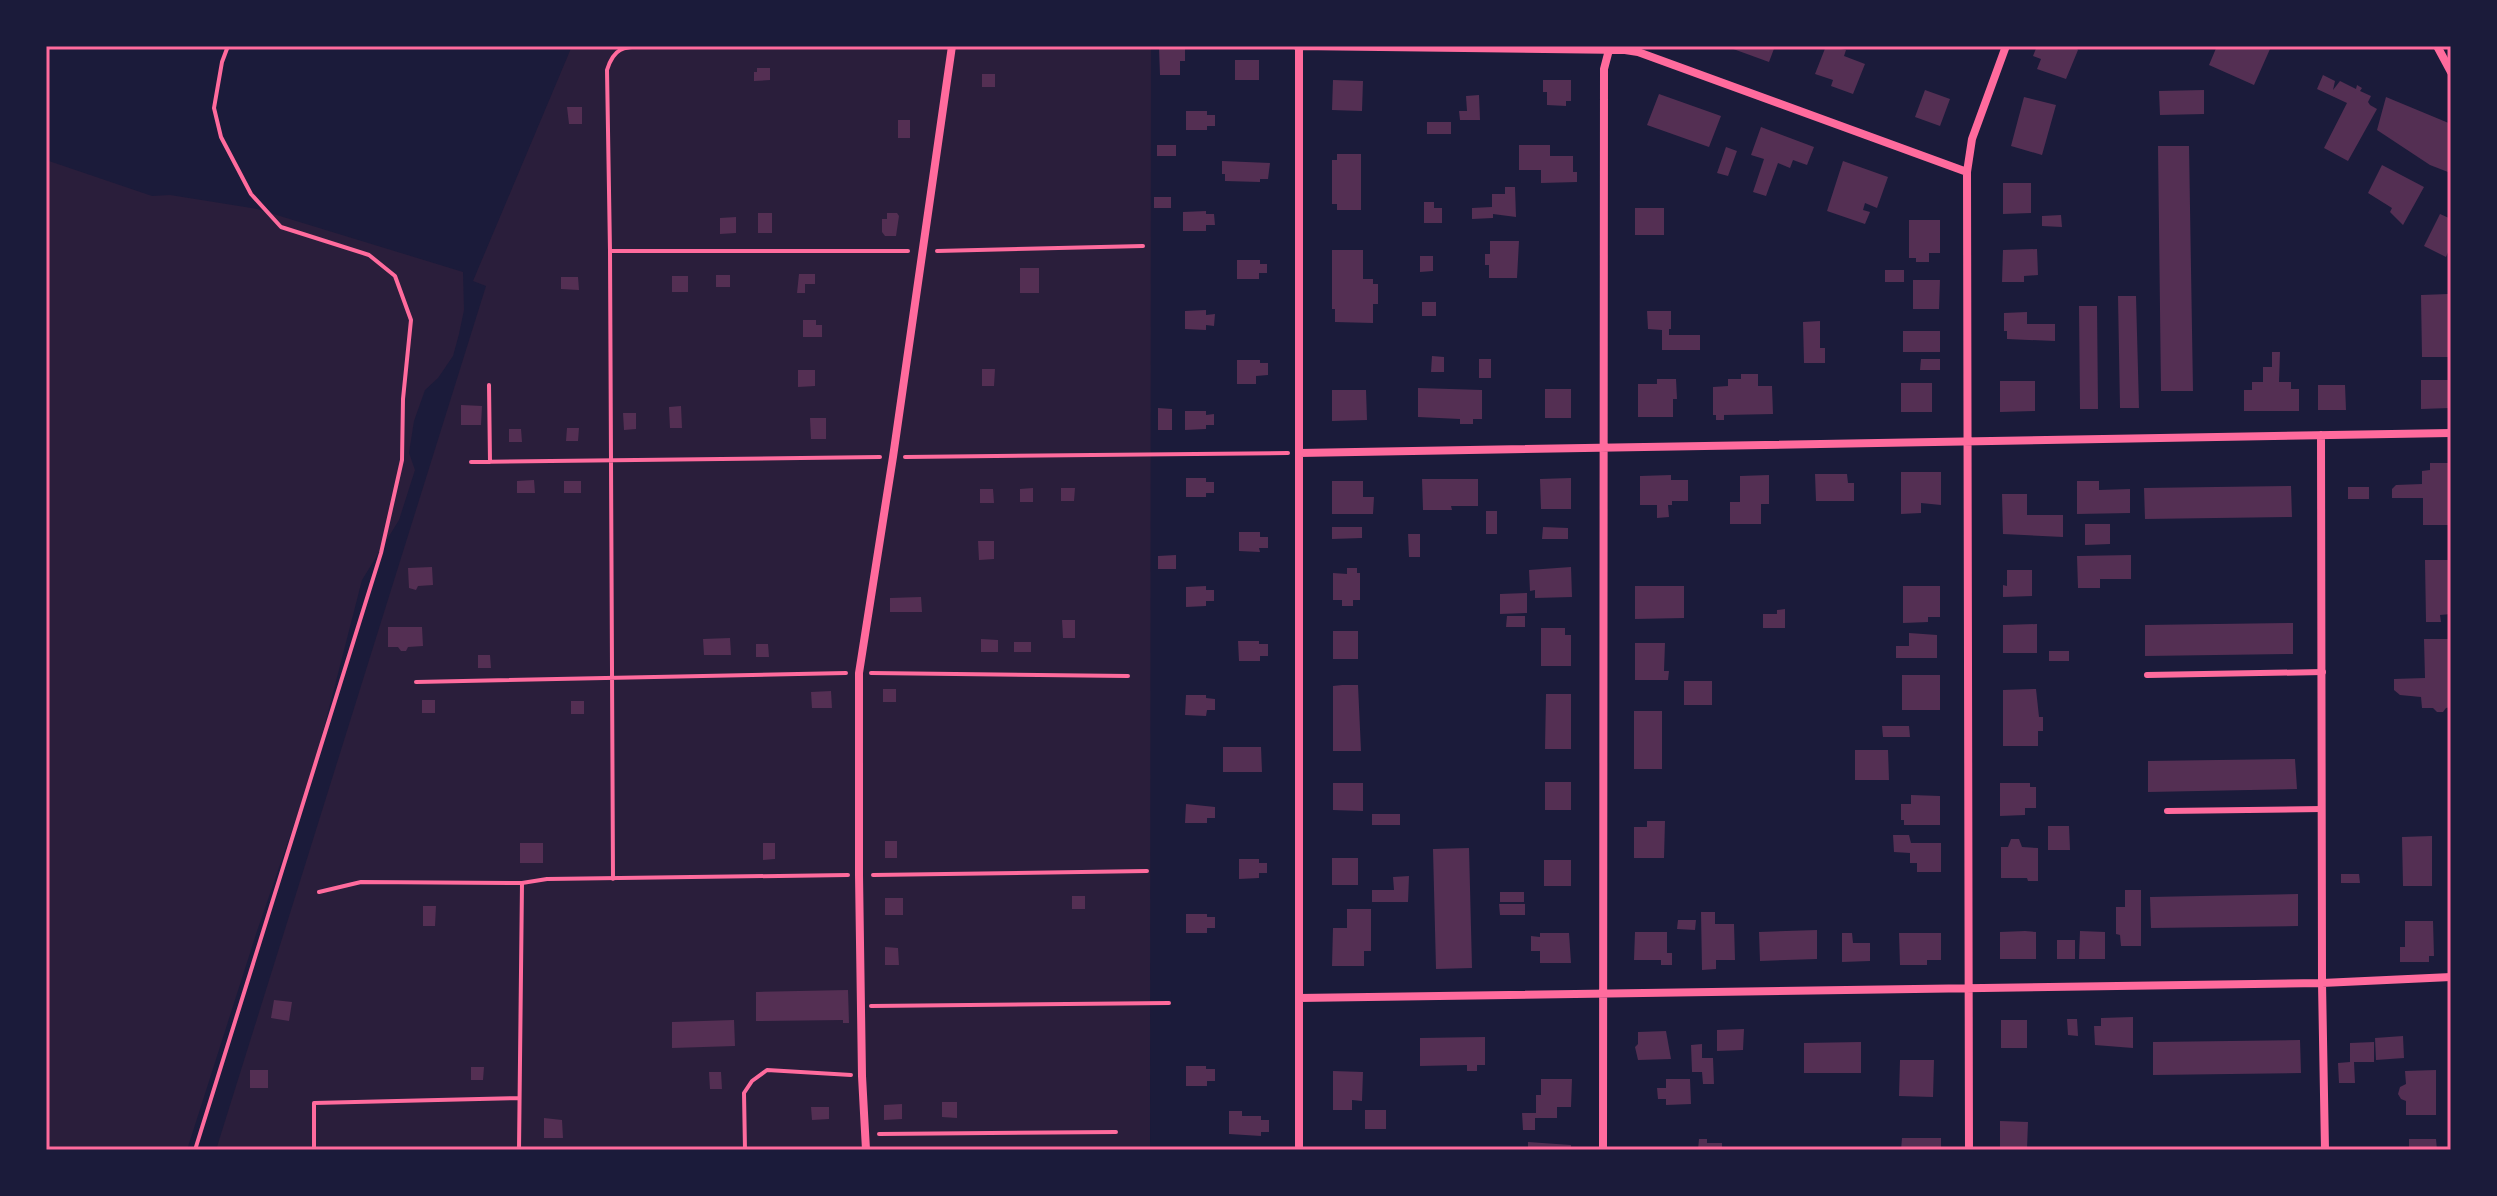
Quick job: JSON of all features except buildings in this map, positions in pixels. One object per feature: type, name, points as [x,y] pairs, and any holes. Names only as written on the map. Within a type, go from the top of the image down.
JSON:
[{"type":"street","points":[[866,1150],[859,875],[859,673],[952,46]]},
{"type":"street","points":[[1299,1150],[1297,46],[1609,48],[1638,52],[1967,172]]},
{"type":"street","points":[[1969,1150],[1967,172],[1972,139],[2006,46]]},
{"type":"street","points":[[2437,46],[2451,72]]},
{"type":"street","points":[[1603,1150],[1604,69],[1609,48]]},
{"type":"street","points":[[1299,453],[2451,433]]},
{"type":"street","points":[[2321,435],[2325,1150]]},
{"type":"street","points":[[1299,998],[2322,983],[2451,977]]},
{"type":"lane","points":[[2147,675],[2323,672]]},
{"type":"lane","points":[[2167,811],[2322,809]]},
{"type":"path","points":[[195,1150],[381,553],[402,460],[403,399],[411,320],[395,276],[369,255],[281,227],[251,194],[221,137],[214,108],[228,46]]},
{"type":"path","points":[[613,879],[607,70],[611,56],[619,50],[646,46]]},
{"type":"path","points":[[610,251],[921,251],[1143,246]]},
{"type":"path","points":[[489,385],[490,462]]},
{"type":"path","points":[[471,462],[1299,453]]},
{"type":"path","points":[[416,682],[859,673],[1128,676]]},
{"type":"path","points":[[319,892],[361,882],[522,883],[547,879],[1147,871]]},
{"type":"path","points":[[519,1150],[522,883]]},
{"type":"path","points":[[861,1006],[1169,1003]]},
{"type":"path","points":[[745,1150],[744,1093],[752,1081],[767,1070],[862,1076]]},
{"type":"path","points":[[314,1150],[314,1103],[519,1098]]},
{"type":"path","points":[[865,1134],[1116,1132]]},
{"type":"shaded area","points":[[572,46],[1151,46],[1150,1150],[216,1150],[486,286],[473,281]]},
{"type":"shaded area","points":[[46,160],[152,196],[170,195],[257,209],[463,272],[464,310],[453,356],[438,378],[425,390],[414,421],[409,453],[415,470],[399,520],[362,580],[314,767],[257,931],[187,1150],[46,1150]]}]
